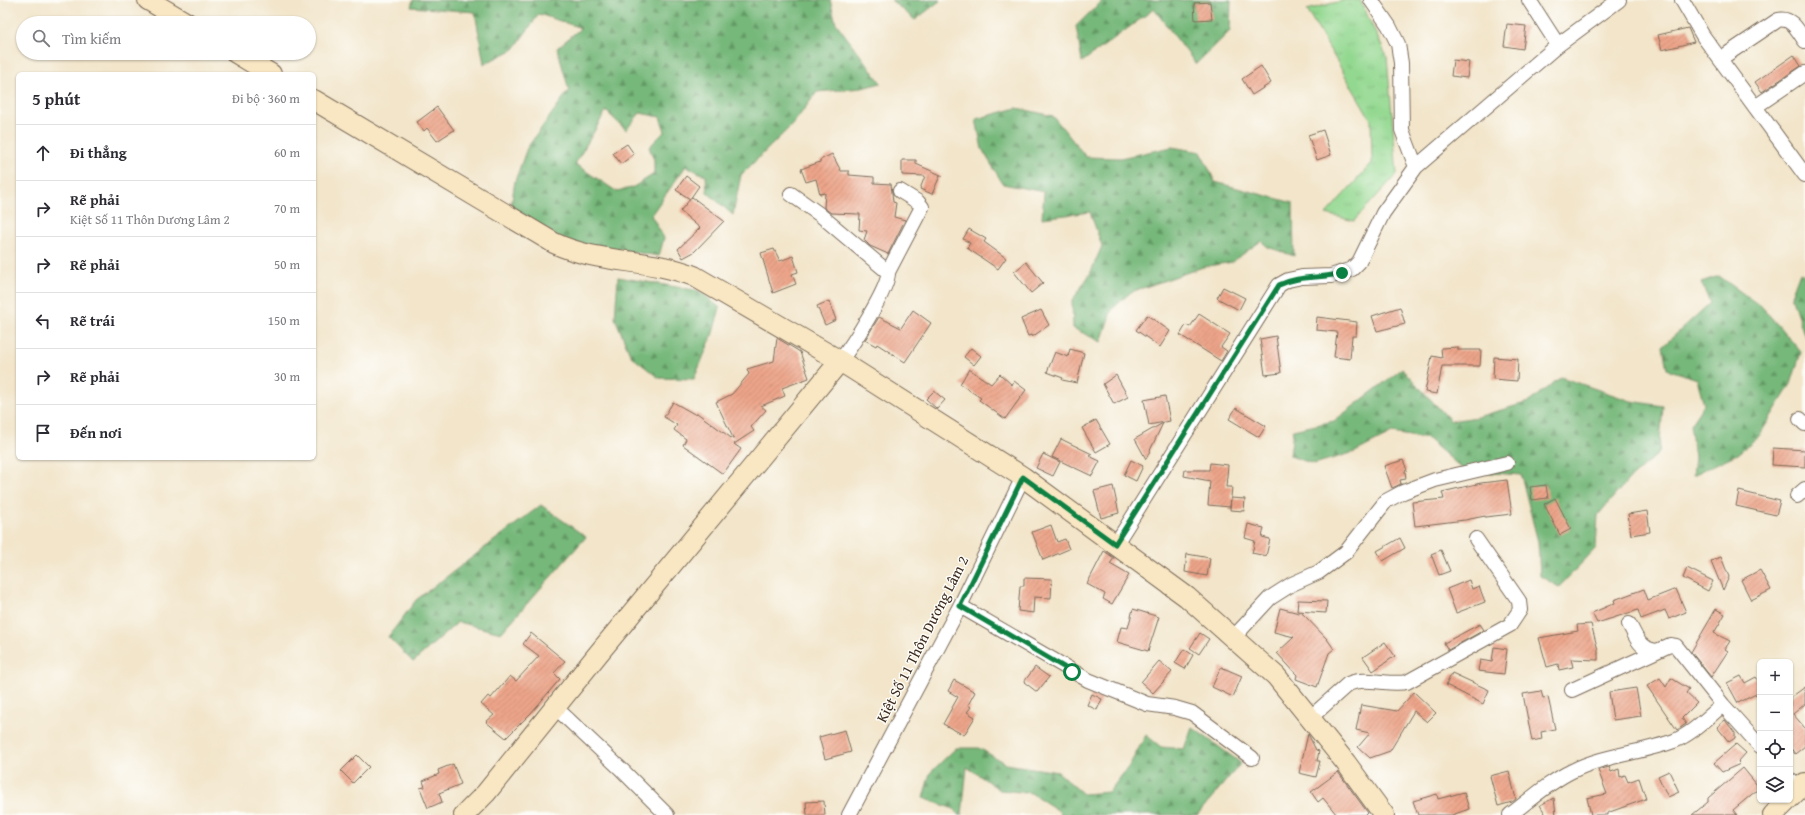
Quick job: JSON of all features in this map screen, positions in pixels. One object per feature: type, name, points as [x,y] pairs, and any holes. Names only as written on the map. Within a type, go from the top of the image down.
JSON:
[{"type":"street","points":[[148,0],[175,16]]},
{"type":"street","points":[[1370,0],[1389,26],[1398,44],[1401,63],[1402,130],[1416,167]]},
{"type":"street","points":[[1529,0],[1558,45]]},
{"type":"street","points":[[1115,544],[1279,285],[1288,280],[1302,277],[1331,276],[1352,269],[1359,262],[1383,213],[1416,167],[1558,45],[1619,0]]},
{"type":"street","points":[[1682,0],[1703,36],[1805,175]]},
{"type":"street","points":[[1720,59],[1778,20],[1786,20],[1790,22],[1805,41]]},
{"type":"street","points":[[248,60],[268,72]]},
{"type":"street","points":[[1755,107],[1805,73]]},
{"type":"street","points":[[316,101],[554,243],[583,254],[678,270],[694,276],[840,361],[1023,477],[1187,597],[1276,676],[1346,763],[1384,815]]},
{"type":"street","points":[[464,815],[486,793],[855,341],[885,287],[888,280],[888,272],[922,207],[918,202],[900,191]]},
{"type":"street","points":[[791,194],[819,214],[888,272]]},
{"type":"street","points":[[1233,638],[1270,598],[1292,584],[1319,572],[1346,552],[1386,501],[1403,492],[1434,480],[1507,463]]},
{"type":"street","name":"Kiệt Số 11 Thôn Dương Lâm 2","points":[[849,815],[960,606],[1023,477]]},
{"type":"street","points":[[1310,718],[1348,684],[1354,681],[1394,684],[1408,682],[1510,625],[1520,610],[1518,601],[1476,539]]},
{"type":"street","points":[[960,606],[1088,680],[1147,704],[1175,708],[1192,713],[1252,758]]},
{"type":"street","points":[[1629,624],[1640,645],[1646,649],[1656,651]]},
{"type":"street","points":[[1572,690],[1670,644],[1676,646],[1723,705],[1757,743]]},
{"type":"street","points":[[1510,815],[1558,778],[1573,770],[1590,763],[1675,740],[1690,732],[1723,705]]},
{"type":"street","points":[[555,707],[622,770],[666,815]]},
{"type":"street","points":[[1774,815],[1794,790]]},
{"type":"green space","points":[[413,0],[830,0],[836,23],[881,83],[862,88],[817,92],[793,124],[741,175],[733,215],[707,192],[706,176],[686,166],[651,215],[664,238],[659,256],[564,241],[511,206],[515,181],[527,148],[569,90],[557,48],[581,28],[539,14],[514,49],[484,64],[475,12],[411,7]],"holes":[[[606,111],[626,130],[640,113],[660,117],[665,131],[649,147],[654,160],[654,174],[632,188],[616,191],[575,164]]]},
{"type":"green space","points":[[891,0],[941,0],[915,20]]},
{"type":"green space","points":[[1103,0],[1231,0],[1230,31],[1196,64],[1154,9],[1082,62],[1076,26]]},
{"type":"green space","points":[[1345,0],[1360,0],[1387,57],[1397,174],[1354,221],[1326,214],[1372,163],[1371,120],[1307,10]]},
{"type":"green space","points":[[1017,108],[1053,116],[1086,157],[1120,158],[1172,147],[1201,152],[1215,182],[1293,203],[1294,256],[1268,247],[1261,241],[1232,262],[1203,267],[1131,292],[1112,309],[1101,342],[1073,328],[1072,301],[1090,274],[1102,246],[1090,212],[1042,218],[1044,192],[1003,184],[982,149],[976,119]]},
{"type":"green space","points":[[1800,272],[1805,276],[1805,337],[1791,296]]},
{"type":"green space","points":[[1719,276],[1763,308],[1801,352],[1791,384],[1759,436],[1737,454],[1693,475],[1695,457],[1690,425],[1704,404],[1697,379],[1667,369],[1663,346],[1710,303],[1701,282]]},
{"type":"green space","points":[[618,277],[700,291],[720,308],[712,336],[694,379],[659,378],[631,356],[615,318]]},
{"type":"green space","points":[[1402,369],[1451,421],[1477,417],[1529,402],[1561,377],[1631,401],[1663,406],[1659,453],[1628,480],[1598,515],[1596,548],[1559,587],[1540,576],[1538,542],[1521,475],[1465,471],[1428,439],[1392,433],[1355,452],[1314,464],[1290,456],[1293,430],[1334,421]]},
{"type":"green space","points":[[541,505],[586,537],[501,633],[458,622],[413,662],[388,637],[416,600]]},
{"type":"green space","points":[[1192,727],[1241,763],[1197,815],[1061,815],[1059,811],[1031,793],[1000,790],[967,767],[962,815],[959,815],[954,809],[923,798],[930,773],[956,748],[979,748],[1006,764],[1058,772],[1083,794],[1109,792],[1129,766],[1146,735],[1161,747],[1184,749]]},
{"type":"building","points":[[1210,2],[1212,19],[1195,20],[1194,3]]},
{"type":"building","points":[[1507,24],[1526,26],[1523,49],[1504,46]]},
{"type":"building","points":[[1688,28],[1694,42],[1662,50],[1658,35]]},
{"type":"building","points":[[1794,55],[1801,66],[1762,92],[1755,82]]},
{"type":"building","points":[[1453,60],[1469,62],[1467,78],[1451,76]]},
{"type":"building","points":[[1261,66],[1271,83],[1252,95],[1242,79]]},
{"type":"building","points":[[437,107],[454,130],[437,141],[427,128],[424,131],[417,122]]},
{"type":"building","points":[[1323,130],[1331,155],[1317,160],[1308,135]]},
{"type":"building","points":[[627,144],[634,154],[621,164],[613,153]]},
{"type":"building","points":[[832,154],[841,171],[849,171],[849,175],[874,177],[874,183],[891,184],[893,202],[896,203],[894,217],[905,220],[888,254],[870,246],[864,240],[867,231],[859,230],[860,214],[831,213],[824,208],[825,193],[820,194],[816,179],[806,182],[801,169],[820,162],[820,160]]},
{"type":"building","points":[[902,160],[916,160],[916,164],[943,176],[940,176],[932,194],[920,189],[925,176],[902,175]]},
{"type":"building","points":[[686,176],[699,186],[690,199],[676,190]]},
{"type":"building","points":[[692,197],[724,221],[694,252],[683,258],[678,249],[700,228],[680,211]]},
{"type":"building","points":[[969,229],[986,239],[984,242],[1006,258],[998,269],[967,248],[970,243],[963,239]]},
{"type":"building","points":[[774,249],[780,261],[793,256],[798,272],[792,274],[796,284],[773,293],[761,253]]},
{"type":"building","points":[[1026,262],[1043,283],[1031,293],[1014,272]]},
{"type":"building","points":[[1223,287],[1245,298],[1239,310],[1217,298]]},
{"type":"building","points":[[829,301],[836,320],[825,325],[817,306]]},
{"type":"building","points":[[1400,307],[1405,324],[1377,331],[1372,316]]},
{"type":"building","points":[[913,310],[931,323],[905,362],[877,344],[876,346],[865,340],[879,317],[901,328]]},
{"type":"building","points":[[1041,310],[1049,325],[1032,337],[1031,335],[1028,336],[1021,319]]},
{"type":"building","points":[[1199,314],[1230,334],[1221,347],[1227,351],[1221,361],[1180,335],[1186,325],[1190,327]]},
{"type":"building","points":[[1147,315],[1170,331],[1160,347],[1136,330]]},
{"type":"building","points":[[1317,317],[1357,322],[1356,336],[1352,336],[1350,359],[1334,357],[1337,332],[1316,330]]},
{"type":"building","points":[[1276,336],[1281,373],[1265,375],[1260,339]]},
{"type":"building","points":[[777,338],[800,352],[809,378],[782,388],[785,396],[761,406],[766,410],[751,427],[754,431],[734,444],[741,449],[723,474],[683,445],[686,439],[674,430],[677,425],[664,417],[673,402],[696,415],[697,413],[734,440],[716,402],[732,394],[749,374],[747,369],[774,361]]},
{"type":"building","points":[[1458,347],[1458,350],[1481,350],[1480,366],[1442,366],[1437,394],[1425,392],[1432,356],[1442,358],[1441,348]]},
{"type":"building","points":[[971,348],[981,356],[974,365],[964,357]]},
{"type":"building","points":[[1070,349],[1084,353],[1077,383],[1062,380],[1063,378],[1047,372],[1055,352],[1068,357]]},
{"type":"building","points":[[1494,357],[1518,359],[1517,381],[1493,379]]},
{"type":"building","points":[[969,369],[991,384],[1000,374],[1012,385],[1014,381],[1026,390],[1005,419],[979,400],[981,398],[960,384]]},
{"type":"building","points":[[1116,375],[1128,397],[1114,404],[1103,384]]},
{"type":"building","points":[[934,391],[945,400],[937,409],[926,399]]},
{"type":"building","points":[[1165,396],[1170,421],[1149,425],[1144,400]]},
{"type":"building","points":[[1236,408],[1266,426],[1259,437],[1229,419]]},
{"type":"building","points":[[1096,420],[1110,444],[1096,452],[1082,428]]},
{"type":"building","points":[[1163,423],[1146,459],[1135,439]]},
{"type":"building","points":[[1061,439],[1092,454],[1089,456],[1100,461],[1092,476],[1052,457]]},
{"type":"building","points":[[1773,448],[1805,450],[1805,467],[1772,465]]},
{"type":"building","points":[[1043,454],[1060,462],[1053,476],[1036,468]]},
{"type":"building","points":[[1131,460],[1143,466],[1136,481],[1124,475]]},
{"type":"building","points":[[1403,460],[1407,470],[1405,471],[1406,479],[1400,480],[1401,484],[1392,488],[1384,466]]},
{"type":"building","points":[[1210,463],[1228,465],[1226,487],[1232,487],[1230,507],[1208,505],[1210,481],[1184,476],[1185,470],[1209,470]]},
{"type":"building","points":[[1507,480],[1512,514],[1485,516],[1415,526],[1412,502],[1444,499],[1442,492],[1481,483]]},
{"type":"building","points":[[1546,485],[1548,498],[1532,500],[1530,487]]},
{"type":"building","points":[[1113,486],[1119,513],[1101,518],[1094,491]]},
{"type":"building","points":[[1739,491],[1780,501],[1776,515],[1736,506]]},
{"type":"building","points":[[1231,498],[1245,499],[1244,511],[1230,510]]},
{"type":"building","points":[[1555,498],[1571,529],[1560,535],[1544,504]]},
{"type":"building","points":[[1647,511],[1650,532],[1631,535],[1628,514]]},
{"type":"building","points":[[1248,524],[1264,528],[1262,537],[1270,539],[1266,556],[1252,553],[1255,541],[1245,538]]},
{"type":"building","points":[[1051,525],[1057,542],[1065,539],[1069,549],[1043,560],[1032,532]]},
{"type":"building","points":[[1400,538],[1405,548],[1383,561],[1377,551]]},
{"type":"building","points":[[1441,550],[1450,571],[1439,575],[1431,554]]},
{"type":"building","points":[[1104,551],[1114,558],[1110,564],[1129,575],[1112,604],[1103,599],[1105,594],[1087,584]]},
{"type":"building","points":[[1187,554],[1210,558],[1207,576],[1185,572]]},
{"type":"building","points":[[1721,557],[1729,577],[1723,590],[1711,561]]},
{"type":"building","points":[[1687,568],[1713,581],[1708,591],[1683,578]]},
{"type":"building","points":[[1760,570],[1771,590],[1751,600],[1741,580]]},
{"type":"building","points":[[1024,578],[1052,579],[1051,598],[1034,597],[1033,613],[1018,611],[1020,586],[1024,586]]},
{"type":"building","points":[[1469,580],[1472,589],[1479,586],[1485,602],[1456,613],[1447,589]]},
{"type":"building","points":[[1644,589],[1648,600],[1676,589],[1686,612],[1669,619],[1665,610],[1641,619],[1638,610],[1597,623],[1592,613],[1615,603],[1614,600]]},
{"type":"building","points":[[1298,600],[1327,601],[1326,613],[1297,611]]},
{"type":"building","points":[[1280,608],[1303,614],[1327,639],[1334,649],[1329,653],[1317,687],[1296,679],[1297,675],[1277,653],[1294,637],[1274,632]]},
{"type":"building","points":[[1133,609],[1159,617],[1148,651],[1117,642],[1121,627],[1128,628]]},
{"type":"building","points":[[1716,609],[1725,614],[1714,633],[1730,641],[1725,649],[1728,651],[1711,677],[1691,652]]},
{"type":"building","points":[[1480,624],[1484,630],[1448,650],[1444,643]]},
{"type":"building","points":[[1591,624],[1598,650],[1598,660],[1571,659],[1573,667],[1559,670],[1558,664],[1547,667],[1539,638],[1578,631],[1577,625]]},
{"type":"building","points":[[531,633],[565,661],[554,673],[560,679],[531,713],[506,738],[486,722],[494,715],[481,704],[488,696],[491,698],[510,676],[516,681],[539,656],[523,644]]},
{"type":"building","points":[[1200,633],[1209,639],[1199,654],[1190,648]]},
{"type":"building","points":[[1385,642],[1395,656],[1373,671],[1363,657]]},
{"type":"building","points":[[1494,647],[1507,649],[1504,674],[1478,671],[1480,660],[1492,662]]},
{"type":"building","points":[[1184,649],[1193,655],[1185,669],[1175,663]]},
{"type":"building","points":[[1159,661],[1172,672],[1153,693],[1141,682]]},
{"type":"building","points":[[1035,667],[1049,677],[1037,692],[1024,682]]},
{"type":"building","points":[[1221,667],[1242,676],[1233,697],[1212,687]]},
{"type":"building","points":[[1452,673],[1489,690],[1483,704],[1446,685]]},
{"type":"building","points":[[1741,676],[1745,683],[1756,677],[1757,694],[1738,703],[1727,683]]},
{"type":"building","points":[[1660,678],[1666,687],[1671,678],[1689,689],[1686,693],[1697,703],[1682,718],[1686,724],[1677,730],[1647,686]]},
{"type":"building","points":[[954,680],[975,692],[968,705],[971,707],[967,712],[975,717],[964,735],[943,724],[958,697],[948,691]]},
{"type":"building","points":[[1805,687],[1805,704],[1793,714],[1793,696]]},
{"type":"building","points":[[1636,688],[1641,716],[1613,720],[1609,692]]},
{"type":"building","points":[[1541,691],[1543,698],[1548,697],[1555,729],[1541,732],[1542,739],[1532,741],[1523,694]]},
{"type":"building","points":[[1414,692],[1436,713],[1427,722],[1414,711],[1390,751],[1370,758],[1358,747],[1370,733],[1356,730],[1361,705],[1397,711]]},
{"type":"building","points":[[1092,694],[1102,699],[1097,710],[1087,705]]},
{"type":"building","points":[[1793,714],[1805,728],[1805,746],[1795,754],[1793,751]]},
{"type":"building","points":[[1725,720],[1735,733],[1735,738],[1729,742],[1717,727]]},
{"type":"building","points":[[845,730],[851,752],[825,759],[819,737]]},
{"type":"building","points":[[1308,734],[1316,750],[1319,751],[1317,761],[1320,761],[1316,777],[1299,773]]},
{"type":"building","points":[[1736,744],[1746,753],[1738,762],[1740,764],[1722,772],[1714,763]]},
{"type":"building","points":[[357,755],[369,767],[353,783],[341,771]]},
{"type":"building","points":[[453,764],[461,784],[439,793],[442,802],[428,808],[420,788],[425,787],[423,781],[439,774],[438,770]]},
{"type":"building","points":[[1609,767],[1611,772],[1619,769],[1620,777],[1625,775],[1628,782],[1639,778],[1646,799],[1607,813],[1607,815],[1591,815],[1587,798],[1607,794],[1598,770]]},
{"type":"building","points":[[1743,768],[1757,785],[1757,790],[1733,810],[1737,815],[1692,815],[1708,802],[1708,798]]},
{"type":"building","points":[[1509,771],[1516,799],[1512,802],[1498,806],[1490,776]]},
{"type":"building","points":[[1669,771],[1679,792],[1668,797],[1658,776]]},
{"type":"building","points":[[1338,772],[1368,813],[1366,815],[1337,815],[1323,798],[1318,802],[1311,792]]},
{"type":"building","points":[[1464,792],[1469,809],[1452,815],[1418,815],[1413,801],[1437,794],[1438,799]]},
{"type":"building","points":[[1554,798],[1556,815],[1546,815],[1540,805]]},
{"type":"building","points":[[824,801],[825,815],[807,815],[806,802]]},
{"type":"route","points":[[1072,672],[960,606],[1023,477],[1115,544],[1273,292],[1279,285],[1288,280],[1302,277],[1331,276],[1342,273]]}]
